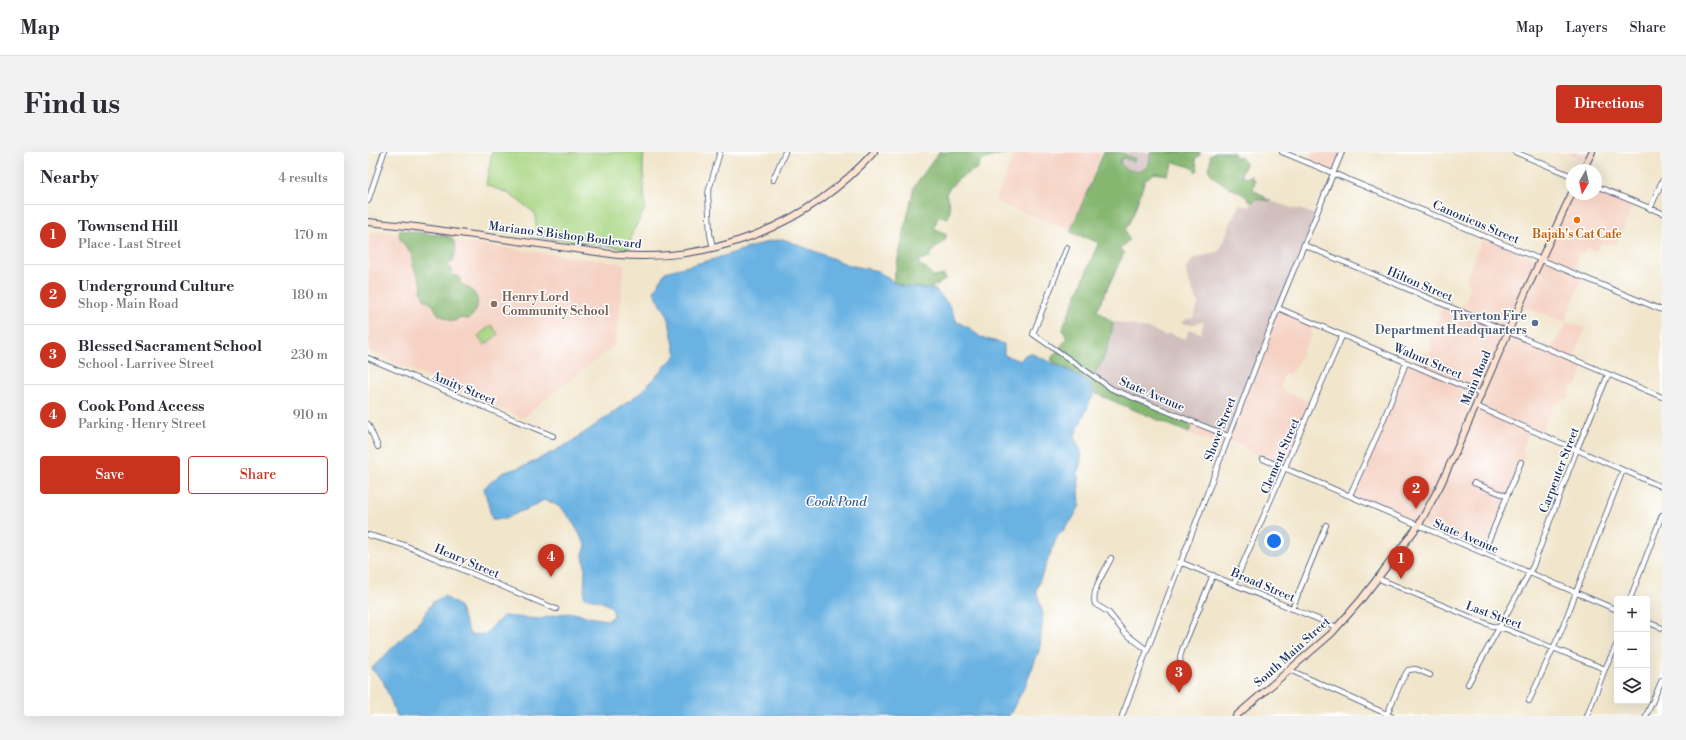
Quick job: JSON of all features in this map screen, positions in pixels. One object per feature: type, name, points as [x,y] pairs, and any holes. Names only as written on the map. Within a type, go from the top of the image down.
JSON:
[{"type":"main road","name":"Mariano S Bishop Boulevard","points":[[368,222],[416,227],[623,255],[666,255],[714,248],[758,234],[802,212],[839,186],[874,152]]},
{"type":"main road","points":[[1586,164],[1592,152]]},
{"type":"main road","name":"Main Road","points":[[1418,526],[1440,486],[1540,260],[1569,200]]},
{"type":"main road","name":"South Main Street","points":[[1236,716],[1338,627],[1418,526]]},
{"type":"street","points":[[368,201],[370,186],[384,152]]},
{"type":"street","points":[[714,248],[710,234],[708,192],[720,152]]},
{"type":"street","points":[[773,180],[786,152]]},
{"type":"street","name":"Canonicus Street","points":[[1282,152],[1662,310]]},
{"type":"street","name":"Shove Street","points":[[1122,716],[1228,436],[1278,308],[1342,152]]},
{"type":"street","points":[[1515,152],[1566,173]]},
{"type":"street","points":[[1650,208],[1662,181]]},
{"type":"street","points":[[1602,188],[1662,214]]},
{"type":"street","name":"Hilton Street","points":[[1304,245],[1662,397]]},
{"type":"street","name":"State Avenue","points":[[1067,246],[1033,334],[1112,389],[1228,436]]},
{"type":"street","name":"Walnut Street","points":[[1278,308],[1481,394]]},
{"type":"street","name":"Clement Street","points":[[1234,584],[1342,336]]},
{"type":"street","name":"Amity Street","points":[[368,358],[553,436]]},
{"type":"street","points":[[1350,496],[1379,431],[1406,363]]},
{"type":"street","name":"Carpenter Street","points":[[1468,684],[1533,566],[1577,449],[1608,375]]},
{"type":"street","points":[[1476,406],[1662,487]]},
{"type":"street","points":[[368,424],[378,447]]},
{"type":"street","name":"State Avenue","points":[[1263,459],[1614,609]]},
{"type":"street","points":[[1483,554],[1521,462]]},
{"type":"street","points":[[1529,701],[1562,629],[1623,470]]},
{"type":"street","points":[[1474,483],[1507,496]]},
{"type":"street","points":[[1631,596],[1662,515]]},
{"type":"street","points":[[1292,609],[1326,525]]},
{"type":"street","name":"Henry Street","points":[[368,535],[404,545],[556,609]]},
{"type":"street","points":[[1111,558],[1097,587],[1094,599],[1095,604],[1108,612],[1125,633],[1147,650]]},
{"type":"street","name":"Broad Street","points":[[1180,562],[1338,627]]},
{"type":"street","points":[[1181,666],[1180,657],[1182,650],[1213,575]]},
{"type":"street","name":"Last Street","points":[[1377,578],[1499,628],[1553,647],[1605,669]]},
{"type":"street","points":[[1650,623],[1662,628]]},
{"type":"street","points":[[1587,716],[1605,669],[1614,650]]},
{"type":"street","points":[[1290,670],[1389,715],[1399,686],[1408,670],[1416,669],[1430,675]]},
{"type":"street","points":[[1646,716],[1662,680]]},
{"type":"shaded area","points":[[1016,152],[1101,152],[1072,231],[995,202]]},
{"type":"shaded area","points":[[1120,152],[1151,152],[1149,163],[1142,171],[1134,172],[1122,166],[1120,163],[1121,159],[1124,158],[1133,162],[1135,159]]},
{"type":"shaded area","points":[[1313,152],[1342,152],[1334,172],[1309,163]]},
{"type":"shaded area","points":[[1566,152],[1592,152],[1586,163]]},
{"type":"shaded area","points":[[1602,190],[1633,203],[1617,244],[1601,244],[1597,251],[1587,248],[1583,254],[1578,254],[1578,263],[1573,274],[1582,279],[1565,321],[1520,305],[1507,335],[1550,352],[1567,322],[1585,329],[1573,358],[1584,365],[1576,387],[1572,387],[1568,399],[1561,398],[1559,402],[1554,404],[1551,415],[1548,415],[1540,434],[1530,431],[1523,447],[1525,454],[1523,461],[1520,464],[1484,551],[1353,496],[1405,364],[1418,368],[1424,352],[1431,352],[1432,341],[1429,339],[1443,306],[1459,312],[1462,303],[1466,300],[1470,285],[1466,281],[1467,276],[1483,237],[1539,260],[1569,200],[1602,200]]},
{"type":"shaded area","points":[[1256,199],[1274,202],[1316,215],[1229,435],[1124,395],[1094,374],[1102,363],[1107,352],[1113,321],[1152,330],[1166,336],[1168,333],[1186,339],[1188,331],[1191,330],[1201,333],[1204,321],[1195,324],[1181,324],[1184,320],[1193,318],[1199,303],[1188,279],[1186,272],[1188,266],[1193,259],[1219,251],[1239,204],[1248,207]]},
{"type":"shaded area","name":"Henry Lord Community School","points":[[379,231],[625,264],[615,345],[522,418],[368,351],[368,240],[370,234]]},
{"type":"shaded area","points":[[1278,309],[1314,325],[1309,341],[1304,347],[1295,370],[1289,374],[1284,374],[1281,386],[1285,392],[1313,403],[1285,467],[1260,455],[1251,453],[1244,446],[1228,440],[1223,447],[1189,433],[1192,423]]},
{"type":"green space","points":[[492,152],[644,152],[643,164],[645,209],[632,233],[629,249],[537,237],[535,213],[508,193],[486,185]]},
{"type":"green space","points":[[939,152],[1009,152],[1008,154],[1006,153],[981,160],[977,169],[959,179],[948,190],[946,194],[950,206],[950,212],[948,218],[938,217],[934,228],[946,234],[945,240],[934,249],[929,258],[918,260],[920,265],[926,268],[934,277],[944,275],[946,279],[932,287],[932,290],[918,287],[908,288],[893,282],[914,187]]},
{"type":"green space","points":[[1104,152],[1120,152],[1135,159],[1134,162],[1124,158],[1121,159],[1120,163],[1127,169],[1142,171],[1149,164],[1151,152],[1200,152],[1200,155],[1195,159],[1198,169],[1196,172],[1191,167],[1174,162],[1167,175],[1155,173],[1145,180],[1133,215],[1125,230],[1129,240],[1120,249],[1124,253],[1097,310],[1113,323],[1107,350],[1094,374],[1113,390],[1192,423],[1189,433],[1092,392],[1070,371],[1052,361],[1052,357],[1067,339],[1063,330],[1064,325],[1098,244],[1097,242],[1070,232]]},
{"type":"green space","points":[[1215,152],[1233,152],[1236,158],[1241,157],[1245,163],[1241,176],[1246,178],[1251,175],[1252,179],[1255,180],[1253,190],[1271,201],[1256,199],[1252,203],[1246,197],[1223,184],[1211,174],[1208,169],[1211,158],[1209,156]]},
{"type":"green space","points":[[401,230],[451,237],[455,243],[456,251],[453,261],[448,263],[448,267],[451,269],[452,276],[458,276],[461,279],[459,283],[470,289],[477,298],[477,308],[469,319],[459,318],[455,321],[451,321],[438,314],[433,305],[424,299],[421,291],[422,285],[413,266],[411,253],[400,239],[399,232]]},
{"type":"green space","points":[[491,325],[498,334],[485,345],[478,336]]},
{"type":"water","name":"Cook Pond","points":[[783,239],[849,265],[878,271],[901,286],[936,290],[949,305],[957,322],[971,329],[980,337],[1004,344],[1004,355],[1020,361],[1025,355],[1030,353],[1070,371],[1091,385],[1093,395],[1074,437],[1082,454],[1078,472],[1080,505],[1072,520],[1057,537],[1036,590],[1043,614],[1040,648],[1026,684],[1009,716],[397,716],[383,681],[371,669],[421,620],[433,602],[444,596],[459,606],[470,635],[485,634],[503,616],[540,619],[559,614],[573,613],[609,620],[614,615],[612,607],[600,601],[584,597],[585,567],[583,555],[586,546],[570,518],[559,507],[544,500],[505,519],[492,519],[484,488],[502,473],[527,465],[566,445],[590,429],[640,393],[676,355],[668,316],[654,292],[665,272],[711,260],[767,242]]},
{"type":"place","name":"Bajah's Cat Cafe","points":[[1577,220]]},
{"type":"place","name":"Henry Lord Community School","points":[[494,304]]},
{"type":"place","name":"Tiverton Fire Department Headquarters","points":[[1535,323]]},
{"type":"place","name":"Underground Culture","points":[[1416,509]]},
{"type":"place","name":"Cook Pond Access","points":[[551,577]]},
{"type":"place","name":"Townsend Hill","points":[[1401,579]]},
{"type":"place","name":"Blessed Sacrament School","points":[[1179,693]]}]
